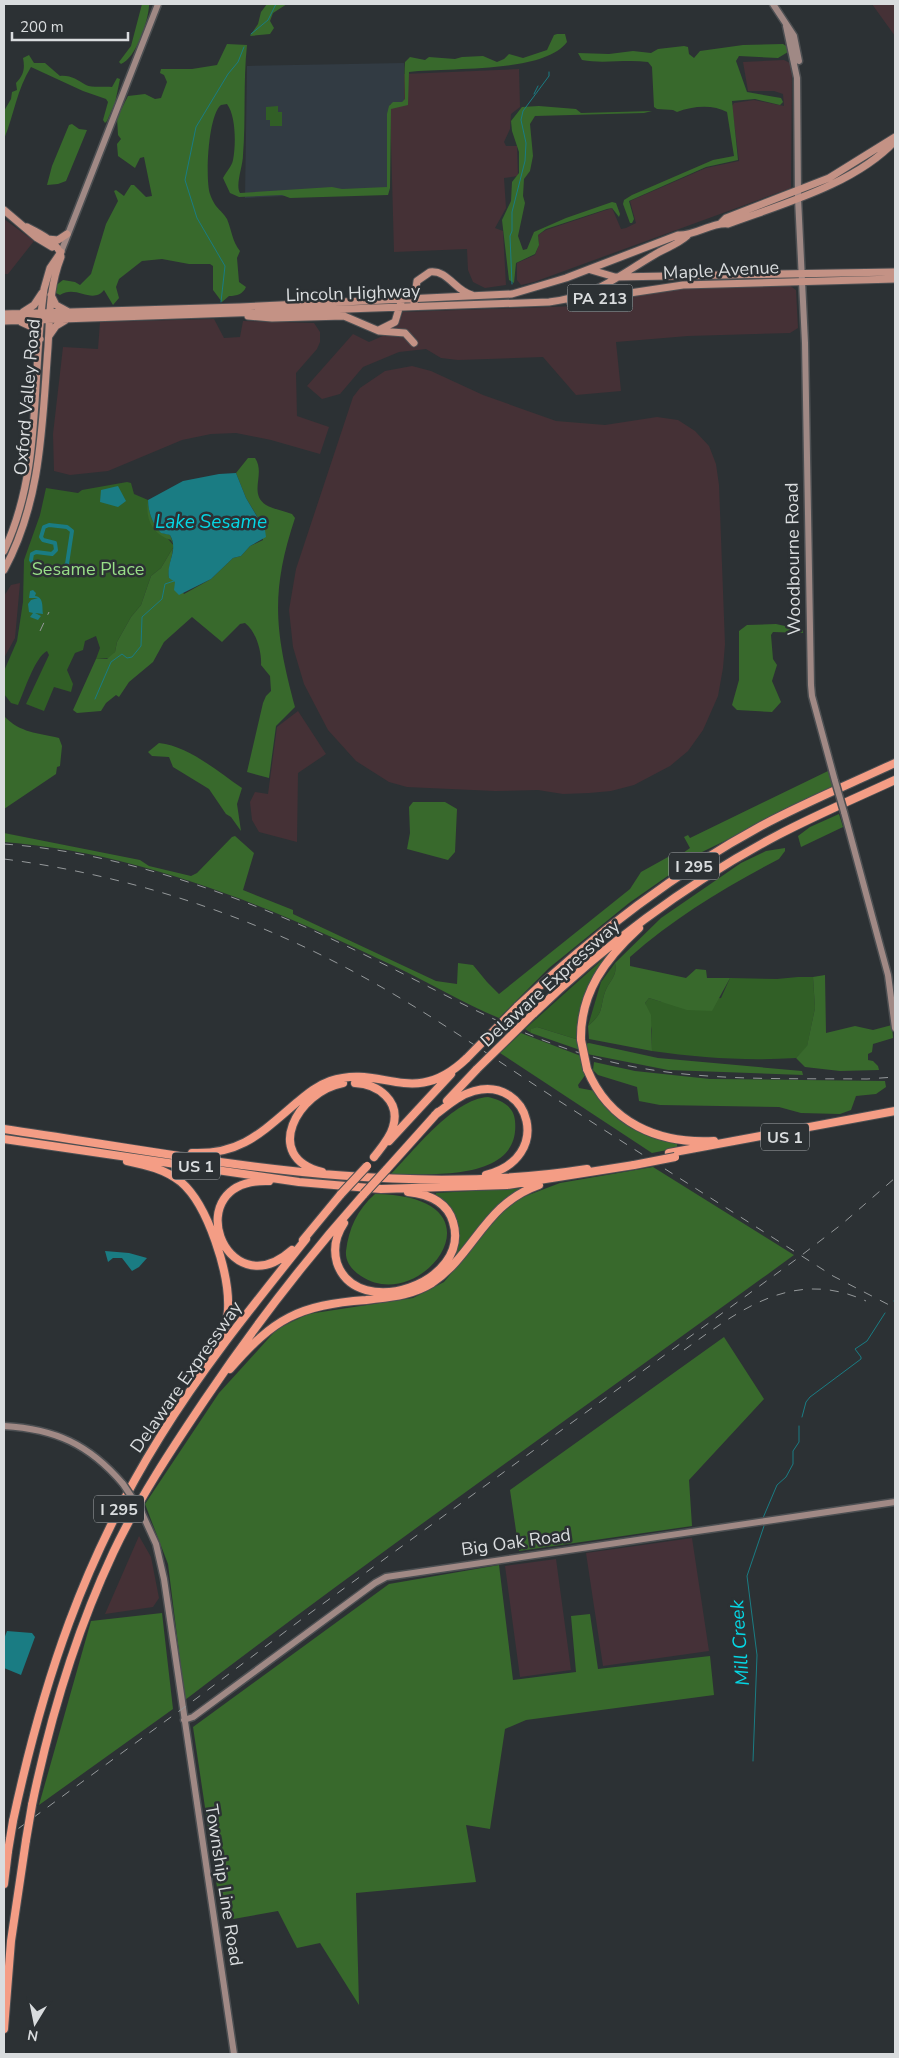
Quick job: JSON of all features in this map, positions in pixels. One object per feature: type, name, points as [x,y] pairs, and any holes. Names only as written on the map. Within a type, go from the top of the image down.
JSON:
[{"type":"highway","name":"Delaware Expressway","points":[[4,1884],[13,1821],[46,1688],[82,1588],[130,1489],[160,1437],[191,1390],[341,1194],[464,1060],[517,1007],[610,925],[683,872],[768,822],[895,763]]},
{"type":"highway","name":"Delaware Expressway","points":[[363,1196],[477,1070],[533,1014],[602,952],[672,899],[722,866],[777,835],[895,780]]},
{"type":"highway","points":[[672,899],[621,946],[596,977],[585,1004],[581,1040],[587,1069],[597,1090],[612,1108],[629,1122],[647,1132],[682,1141],[746,1139]]},
{"type":"highway","points":[[157,1151],[207,1153],[240,1146],[263,1131],[310,1092],[330,1081],[356,1078],[418,1084],[437,1078],[464,1060]]},
{"type":"highway","points":[[339,1176],[305,1165],[295,1155],[291,1144],[291,1129],[298,1113],[309,1100],[322,1090],[341,1083],[360,1083],[373,1087],[387,1097],[394,1111],[394,1122],[390,1134],[374,1157]]},
{"type":"highway","points":[[435,1115],[463,1095],[488,1089],[507,1095],[517,1103],[524,1114],[528,1134],[525,1146],[518,1158],[500,1170],[465,1179]]},
{"type":"highway","name":"US 1","points":[[672,1155],[895,1111]]},
{"type":"highway","name":"US 1","points":[[4,1139],[298,1182],[381,1189],[465,1188],[556,1179],[672,1155],[895,1116]]},
{"type":"highway","name":"US 1","points":[[4,1129],[297,1173],[339,1176],[395,1179],[465,1179],[555,1173],[631,1163]]},
{"type":"highway","points":[[94,1152],[152,1167],[171,1175],[190,1192],[206,1221],[222,1268],[228,1311],[220,1338],[191,1390]]},
{"type":"highway","points":[[205,1400],[254,1343],[282,1320],[319,1305],[400,1296],[424,1287],[447,1270],[507,1201],[522,1191],[556,1179]]},
{"type":"highway","points":[[298,1182],[258,1181],[236,1187],[226,1196],[220,1206],[217,1229],[221,1242],[228,1252],[241,1262],[253,1265],[265,1265],[278,1260],[306,1239]]},
{"type":"highway","points":[[363,1196],[341,1227],[336,1240],[336,1258],[342,1272],[355,1285],[367,1290],[394,1291],[416,1285],[439,1270],[452,1254],[455,1236],[452,1218],[442,1204],[429,1197],[381,1189]]},
{"type":"highway","name":"I 295","points":[[205,1400],[274,1303],[363,1196]]},
{"type":"highway","name":"Delaware Expressway","points":[[4,2029],[11,1942],[26,1840],[32,1805],[53,1716],[84,1621],[131,1517],[162,1464],[205,1400]]},
{"type":"main road","name":"Lincoln Highway","points":[[798,194],[836,174],[895,137]]},
{"type":"main road","name":"Lincoln Highway","points":[[4,321],[45,316],[400,303],[550,302],[592,292],[687,236],[721,223],[728,224],[798,194],[850,175],[895,141]]},
{"type":"main road","points":[[4,210],[61,252]]},
{"type":"main road","points":[[45,240],[58,240],[67,234]]},
{"type":"main road","name":"Lincoln Highway","points":[[414,303],[530,290],[591,270],[678,236],[687,236]]},
{"type":"main road","points":[[45,240],[50,254],[50,268]]},
{"type":"main road","name":"Oxford Valley Road","points":[[4,551],[19,512],[28,476],[40,340],[45,316],[50,268],[61,252]]},
{"type":"main road","name":"Oxford Valley Road","points":[[47,289],[61,257],[61,252]]},
{"type":"main road","name":"Maple Avenue","points":[[591,270],[606,276],[620,277],[696,276],[895,279]]},
{"type":"main road","points":[[414,303],[417,281],[424,274],[433,271],[443,274],[460,290],[480,296]]},
{"type":"main road","name":"Maple Avenue","points":[[550,302],[584,301],[683,285],[895,272]]},
{"type":"main road","points":[[683,285],[696,276]]},
{"type":"main road","points":[[19,313],[34,305],[47,289],[53,302],[70,315],[56,326],[48,339]]},
{"type":"main road","points":[[374,330],[383,329],[392,324],[398,316],[400,303]]},
{"type":"main road","points":[[221,311],[272,318],[340,316],[352,318],[374,330],[405,333],[414,343]]},
{"type":"main road","name":"Lincoln Highway","points":[[4,314],[19,313],[45,316]]},
{"type":"main road","name":"Oxford Valley Road","points":[[4,570],[24,525],[36,478],[48,339],[45,316]]},
{"type":"main road","points":[[13,321],[32,327],[40,340]]},
{"type":"street","points":[[61,252],[158,4]]},
{"type":"street","name":"Woodbourne Road","points":[[773,4],[796,43],[799,64],[797,78],[798,194],[805,342],[812,696],[888,975],[895,1028]]},
{"type":"street","name":"Township Line Road","points":[[4,1426],[33,1428],[67,1438],[98,1459],[123,1484],[141,1511],[151,1531],[160,1560],[234,2054]]},
{"type":"street","name":"Big Oak Road","points":[[184,1720],[193,1717],[375,1583],[386,1577],[895,1502]]},
{"type":"shaded area","points":[[872,4],[895,4],[895,36],[882,18]]},
{"type":"shaded area","points":[[784,60],[792,64],[791,188],[534,282],[521,285],[517,280],[517,263],[535,255],[539,245],[538,235],[546,230],[612,208],[621,229],[626,228],[636,223],[630,201],[706,168],[739,161],[732,106],[734,103],[754,100],[784,106],[783,94],[774,91],[748,91],[743,62]]},
{"type":"shaded area","points":[[404,63],[404,104],[390,104],[388,191],[245,198],[247,66]]},
{"type":"shaded area","points":[[519,69],[520,107],[511,114],[510,129],[504,142],[506,146],[517,146],[518,176],[504,178],[506,208],[495,228],[503,231],[506,285],[485,288],[473,282],[468,270],[467,249],[394,252],[390,105],[404,104],[404,74]]},
{"type":"shaded area","points":[[4,219],[34,241],[8,274],[4,274]]},
{"type":"shaded area","points":[[789,285],[796,290],[798,328],[790,333],[688,336],[616,342],[621,391],[576,395],[543,357],[458,360],[441,358],[426,349],[399,352],[363,367],[340,394],[322,399],[307,386],[353,334],[369,342],[385,335],[398,325],[403,312],[578,306],[677,289]]},
{"type":"shaded area","points":[[214,319],[224,338],[240,337],[243,321],[314,323],[320,332],[320,342],[317,349],[296,373],[297,416],[329,427],[320,454],[271,440],[236,433],[211,434],[182,440],[108,471],[70,475],[54,471],[53,434],[63,347],[98,349],[100,322]]},
{"type":"shaded area","points":[[412,366],[431,371],[483,395],[556,421],[605,425],[657,417],[678,420],[695,431],[709,446],[716,464],[719,485],[725,644],[723,668],[718,696],[703,730],[688,751],[670,766],[634,785],[611,791],[589,793],[563,794],[538,790],[495,791],[407,787],[389,782],[356,761],[328,730],[304,684],[293,647],[289,610],[296,569],[353,397],[360,388],[385,371]]},
{"type":"shaded area","points":[[20,583],[15,638],[4,658],[4,596],[11,585]]},
{"type":"shaded area","points":[[298,711],[326,754],[298,773],[297,842],[259,832],[252,820],[250,802],[255,792],[268,794],[277,727]]},
{"type":"shaded area","points":[[139,1536],[151,1557],[159,1598],[153,1607],[105,1614]]},
{"type":"shaded area","points":[[692,1538],[709,1651],[603,1666],[586,1553]]},
{"type":"shaded area","points":[[556,1559],[571,1670],[520,1677],[505,1566]]},
{"type":"green space","points":[[142,4],[149,4],[144,30],[132,55],[121,64],[119,62],[131,46]]},
{"type":"green space","points":[[267,4],[287,4],[273,13],[270,21],[274,28],[270,34],[250,36],[258,24],[261,12]]},
{"type":"green space","points":[[565,34],[567,42],[555,52],[538,59],[494,67],[409,72],[408,105],[391,109],[390,188],[388,195],[290,198],[282,195],[239,197],[230,193],[223,178],[233,160],[235,131],[230,109],[227,104],[221,105],[213,121],[210,134],[209,186],[212,199],[227,219],[240,251],[237,258],[239,282],[246,287],[243,291],[237,295],[229,296],[222,302],[213,290],[213,266],[210,264],[189,264],[162,259],[142,261],[119,279],[116,287],[119,298],[113,305],[104,290],[94,296],[72,292],[60,295],[54,292],[55,286],[63,280],[80,285],[91,274],[106,224],[118,201],[114,191],[116,190],[124,196],[131,185],[134,185],[146,197],[152,196],[144,157],[140,158],[135,168],[118,156],[117,144],[121,139],[118,135],[117,118],[128,96],[145,94],[155,99],[161,98],[167,82],[164,75],[160,73],[161,69],[192,69],[217,65],[227,44],[247,45],[243,159],[238,185],[240,193],[332,187],[342,189],[387,187],[387,114],[389,106],[393,102],[402,102],[405,99],[405,62],[410,57],[425,60],[429,57],[455,59],[483,56],[497,62],[509,54],[523,58],[547,50],[554,35]]},
{"type":"green space","points":[[783,44],[788,47],[788,52],[778,58],[739,56],[736,61],[747,92],[781,98],[783,102],[780,105],[755,99],[732,101],[738,160],[706,167],[629,201],[634,219],[630,223],[623,204],[624,200],[713,160],[734,156],[727,112],[709,107],[689,108],[677,112],[657,109],[654,107],[652,67],[648,62],[582,60],[578,53],[609,54],[633,51],[651,53],[658,49],[684,46],[688,47],[689,54],[694,58],[700,51],[743,45]]},
{"type":"green space","points":[[29,55],[34,63],[45,63],[60,76],[71,77],[89,86],[112,87],[117,78],[120,79],[115,103],[107,121],[105,123],[103,120],[108,102],[106,99],[83,91],[31,67],[22,84],[4,139],[4,111],[11,99],[12,92],[17,90],[16,83],[23,71],[23,58]]},
{"type":"green space","points":[[278,106],[278,112],[282,112],[282,126],[270,126],[270,120],[266,120],[266,107]]},
{"type":"green space","points":[[539,106],[576,109],[581,113],[652,111],[644,113],[535,116],[530,124],[533,156],[530,171],[524,179],[523,196],[525,203],[518,236],[523,250],[527,249],[534,232],[566,218],[612,202],[616,203],[620,214],[619,217],[612,208],[607,209],[546,229],[538,235],[539,245],[535,254],[516,263],[514,283],[509,280],[502,220],[511,201],[512,182],[519,173],[519,152],[512,131],[511,121],[522,107]]},
{"type":"green space","points":[[72,124],[79,129],[87,130],[66,181],[47,185],[52,166],[69,125]]},
{"type":"green space","points":[[248,458],[255,458],[258,464],[258,495],[261,500],[266,505],[292,514],[295,518],[282,569],[278,612],[283,656],[295,707],[276,726],[269,778],[247,772],[263,703],[271,691],[270,676],[261,665],[258,642],[245,623],[240,624],[222,642],[192,617],[164,642],[153,662],[129,682],[119,697],[116,695],[106,703],[101,711],[77,713],[73,710],[96,659],[107,659],[115,652],[117,642],[131,617],[141,605],[151,576],[161,568],[173,548],[169,578],[173,579],[184,594],[211,579],[233,558],[241,556],[250,546],[263,540],[260,521],[246,498],[236,473]]},
{"type":"green space","name":"Sesame Place","points":[[127,482],[131,483],[134,494],[148,500],[149,516],[174,546],[161,568],[151,576],[141,605],[131,617],[117,642],[115,652],[111,658],[96,659],[100,648],[96,636],[85,641],[83,650],[75,653],[67,670],[73,684],[71,692],[54,687],[44,711],[26,704],[49,655],[47,651],[34,667],[18,705],[11,703],[4,694],[4,671],[17,641],[23,602],[24,560],[40,515],[46,488],[78,493],[82,490]]},
{"type":"green space","points":[[148,500],[154,524],[160,532],[170,535],[173,543],[159,534],[151,525],[147,507]]},
{"type":"green space","points":[[776,624],[803,630],[803,633],[773,632],[771,635],[773,659],[777,665],[772,681],[781,702],[772,712],[737,710],[732,705],[739,680],[739,631],[747,625]]},
{"type":"green space","points":[[4,716],[10,722],[23,729],[59,738],[62,746],[60,766],[57,767],[56,774],[4,809]]},
{"type":"green space","points":[[159,743],[170,745],[192,754],[242,788],[237,804],[241,831],[231,817],[226,814],[209,789],[173,767],[169,757],[152,756],[148,752]]},
{"type":"green space","points":[[828,771],[833,788],[702,852],[629,903],[549,968],[499,1018],[348,944],[301,923],[205,886],[106,858],[55,848],[4,842],[4,833],[140,860],[149,866],[191,876],[197,873],[235,836],[254,853],[243,890],[293,910],[293,914],[436,981],[457,984],[458,963],[473,965],[499,994],[630,889],[641,872],[668,857],[672,861],[690,848],[684,837],[688,835],[690,838]]},
{"type":"green space","points":[[413,802],[445,802],[457,809],[455,852],[448,860],[407,849],[410,833],[409,807]]},
{"type":"green space","points":[[839,814],[843,827],[801,847],[798,836],[810,827]]},
{"type":"green space","points":[[785,848],[779,859],[683,916],[630,957],[630,966],[686,978],[696,969],[706,970],[707,978],[730,978],[712,1011],[687,1010],[649,998],[645,1003],[651,1015],[652,1051],[589,1039],[588,1026],[601,1010],[605,992],[614,975],[615,963],[661,918],[741,863],[766,851]]},
{"type":"green space","points":[[622,942],[600,968],[579,1040],[537,1027],[532,1029],[531,1033],[525,1029]]},
{"type":"green space","points":[[615,963],[614,975],[605,992],[601,1010],[588,1026],[601,982]]},
{"type":"green space","points":[[825,975],[826,1033],[855,1026],[873,1030],[892,1025],[893,1038],[873,1044],[872,1052],[868,1054],[868,1060],[873,1061],[879,1070],[840,1071],[805,1067],[796,1058],[807,1046],[815,1008],[813,977]]},
{"type":"green space","points":[[813,977],[815,1008],[807,1047],[796,1058],[724,1058],[652,1051],[652,1030],[645,1003],[649,998],[662,1002],[721,998],[730,978],[777,979]]},
{"type":"green space","points":[[537,1027],[579,1040],[580,1050],[531,1033],[531,1029]]},
{"type":"green space","points":[[521,1033],[581,1056],[586,1074],[578,1085],[579,1088],[595,1091],[616,1116],[639,1132],[677,1143],[677,1148],[652,1153],[500,1053]]},
{"type":"green space","points":[[589,1043],[658,1058],[802,1071],[803,1075],[668,1070],[587,1054],[586,1044]]},
{"type":"green space","points":[[594,1062],[635,1071],[710,1079],[885,1081],[886,1087],[876,1094],[856,1096],[851,1110],[840,1114],[801,1113],[779,1107],[660,1105],[639,1101],[637,1087],[598,1075],[593,1070]]},
{"type":"green space","points":[[488,1097],[506,1104],[514,1116],[513,1141],[503,1155],[488,1165],[469,1170],[448,1173],[390,1175],[422,1140],[448,1116],[475,1100]]},
{"type":"green space","points":[[653,1167],[794,1255],[412,1531],[185,1700],[168,1564],[145,1504],[219,1393],[277,1329],[308,1314],[413,1298],[444,1282],[500,1214],[518,1199],[560,1183]]},
{"type":"green space","points":[[525,1188],[503,1200],[449,1264],[456,1243],[457,1228],[450,1214],[435,1197],[436,1193]]},
{"type":"green space","points":[[375,1194],[416,1200],[439,1213],[447,1232],[442,1251],[428,1269],[408,1281],[384,1284],[361,1276],[348,1262],[346,1251],[352,1227],[363,1206]]},
{"type":"green space","points":[[724,1337],[764,1399],[689,1480],[692,1526],[519,1551],[510,1490]]},
{"type":"green space","points":[[499,1565],[513,1680],[576,1672],[571,1616],[590,1614],[598,1669],[710,1656],[714,1695],[526,1720],[505,1729],[490,1829],[466,1825],[476,1882],[356,1893],[359,2005],[320,1943],[297,1948],[278,1911],[222,1921],[193,1727],[389,1584]]},
{"type":"green space","points":[[162,1613],[173,1709],[39,1805],[91,1621]]},
{"type":"water","name":"Lake Sesame","points":[[236,473],[246,498],[265,530],[266,537],[250,546],[241,556],[233,558],[211,579],[179,595],[174,590],[175,582],[169,578],[169,567],[173,551],[172,540],[170,535],[161,533],[153,522],[148,500],[183,481],[219,474]]},
{"type":"water","points":[[118,486],[126,501],[118,507],[100,502],[101,490]]},
{"type":"water","points":[[33,590],[36,593],[35,596],[40,598],[42,603],[43,614],[35,613],[41,616],[38,620],[30,617],[33,613],[29,612],[28,604],[31,600],[38,598],[29,598],[30,591]]},
{"type":"water","points":[[105,1251],[129,1253],[147,1258],[139,1267],[132,1271],[122,1258],[113,1258],[108,1262]]},
{"type":"water","points":[[7,1631],[32,1633],[35,1637],[21,1675],[4,1668],[4,1639]]},
{"type":"waterway","points":[[251,34],[268,20],[276,4]]},
{"type":"waterway","points":[[221,302],[225,266],[197,218],[185,180],[196,127],[228,74],[238,62],[244,47]]},
{"type":"waterway","points":[[512,284],[510,236],[512,231],[512,212],[525,161],[526,143],[521,120],[523,111],[549,76],[549,72]]},
{"type":"waterway","points":[[534,94],[538,86]]},
{"type":"waterway","points":[[49,525],[67,527],[72,531],[67,564],[60,570],[35,566],[31,560],[32,554],[36,552],[52,554],[56,550],[55,543],[43,540],[41,537],[44,527],[49,525]]},
{"type":"waterway","points":[[95,699],[111,662],[122,654],[127,658],[132,657],[141,646],[142,617],[162,599],[165,584],[174,581]]},
{"type":"waterway","name":"Mill Creek","points":[[802,1417],[806,1402],[810,1397],[861,1359],[855,1349],[867,1341],[885,1313]]},
{"type":"waterway","name":"Mill Creek","points":[[763,1518],[777,1485],[786,1477],[793,1464],[793,1451],[799,1442],[799,1426]]},
{"type":"waterway","name":"Mill Creek","points":[[753,1761],[757,1655],[747,1576],[764,1526]]},
{"type":"railway","points":[[40,631],[49,612]]},
{"type":"railway","points":[[4,844],[51,849],[144,869],[236,899],[325,936],[527,1034],[555,1045],[617,1063],[653,1070],[724,1077],[867,1079],[895,1077]]},
{"type":"railway","points":[[4,859],[96,875],[185,900],[229,915],[315,952],[410,1004],[833,1276],[895,1308]]},
{"type":"railway","points":[[4,1839],[302,1619],[798,1258],[842,1224],[895,1178]]},
{"type":"railway","points":[[684,1350],[726,1320],[769,1298],[792,1291],[815,1289],[840,1292],[866,1301]]}]
